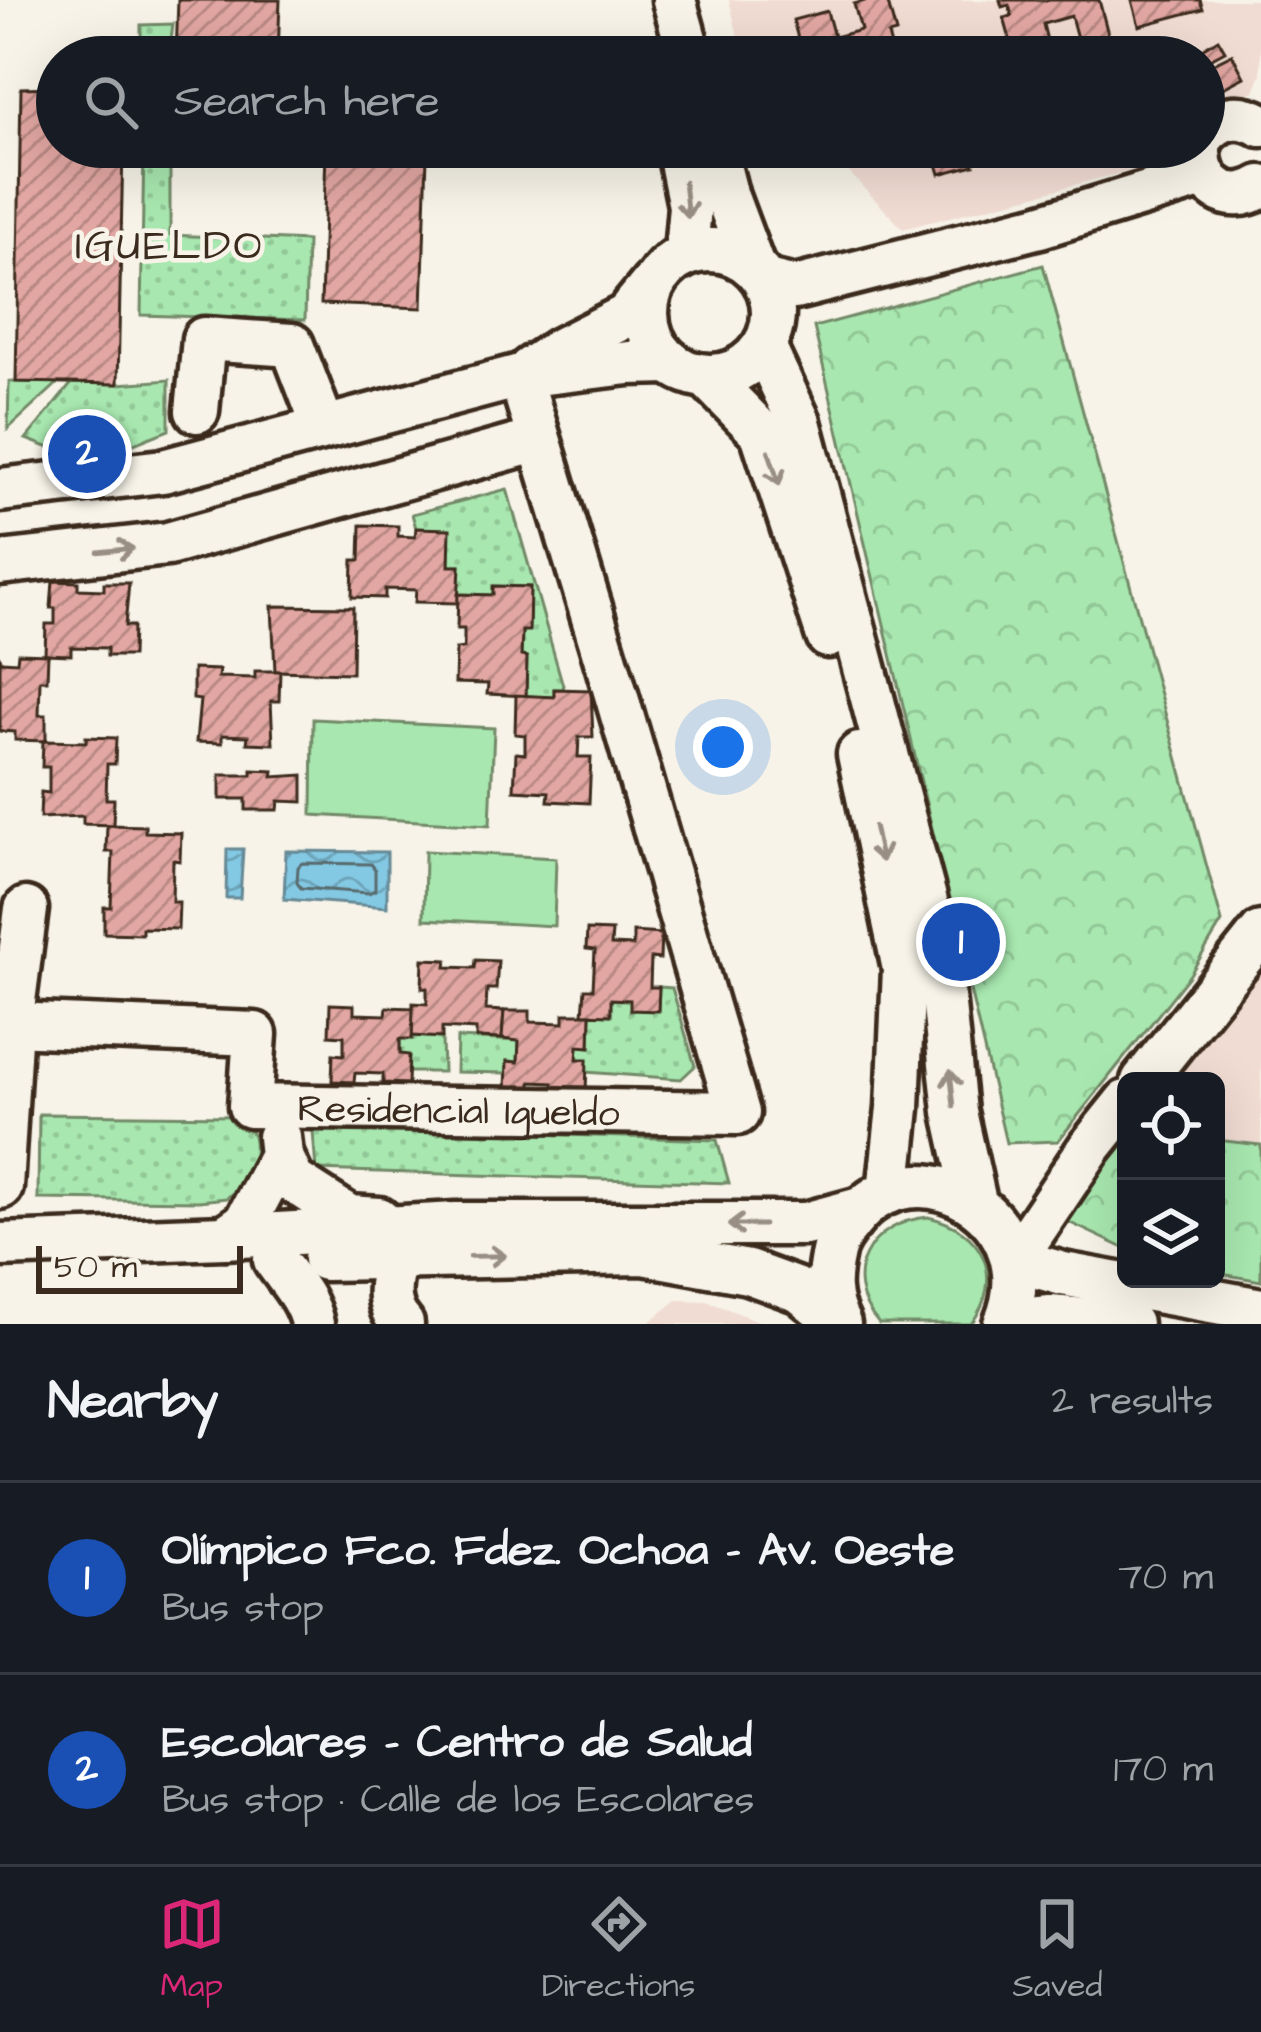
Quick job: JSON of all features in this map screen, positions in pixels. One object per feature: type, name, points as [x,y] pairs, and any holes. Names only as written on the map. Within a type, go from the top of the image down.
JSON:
[{"type":"street","points":[[646,0],[655,36]]},
{"type":"street","points":[[674,0],[684,36]]},
{"type":"street","points":[[1225,119],[1250,119],[1261,125]]},
{"type":"street","points":[[682,168],[690,206],[686,253]]},
{"type":"street","points":[[0,490],[163,471],[520,376],[629,364],[723,375],[739,370],[764,347],[773,326],[773,303],[727,197],[719,168]]},
{"type":"street","points":[[520,376],[626,316],[667,266],[686,253],[709,249],[733,253],[759,273],[794,288],[1040,226],[1169,168]]},
{"type":"street","points":[[1207,168],[1214,188],[1226,194],[1240,196],[1261,187]]},
{"type":"street","points":[[653,283],[646,317],[658,349],[762,433],[847,693],[904,969],[901,1076],[875,1200],[836,1241],[827,1280],[837,1322]]},
{"type":"street","points":[[197,411],[204,339],[292,345],[324,428]]},
{"type":"street","points":[[764,347],[799,422],[938,947],[955,1112],[980,1208]]},
{"type":"street","points":[[0,563],[168,544],[538,440],[520,376]]},
{"type":"street","name":"Residencial Igueldo","points":[[11,1024],[255,1034],[250,1106],[738,1113],[538,440]]},
{"type":"street","points":[[1,1187],[11,1024],[26,909]]},
{"type":"street","points":[[1150,1072],[1261,933]]},
{"type":"street","points":[[278,1106],[280,1155],[293,1181],[349,1216],[456,1224]]},
{"type":"street","points":[[1014,1260],[1117,1114]]},
{"type":"street","points":[[225,1237],[245,1223],[280,1155]]},
{"type":"street","points":[[980,1208],[1029,1201],[1064,1185]]},
{"type":"street","points":[[0,1245],[456,1224],[805,1224],[919,1186],[948,1190],[980,1208],[1002,1232],[1014,1260],[1016,1291],[1006,1322],[1050,1317],[1130,1324]]},
{"type":"street","points":[[0,1267],[643,1252],[748,1272],[800,1291],[837,1322]]},
{"type":"street","points":[[395,1257],[388,1282],[392,1313],[402,1324]]},
{"type":"street","points":[[275,1260],[313,1321],[351,1258]]},
{"type":"street","points":[[1014,1260],[1063,1274],[1261,1310]]},
{"type":"shaded area","points":[[729,0],[1261,0],[1261,74],[1254,91],[1225,107],[1225,36],[738,36]]},
{"type":"shaded area","points":[[845,168],[1140,168],[903,229]]},
{"type":"shaded area","points":[[1261,954],[1261,1145],[1225,1141],[1225,1072],[1169,1072]]},
{"type":"shaded area","points":[[677,1300],[707,1301],[766,1324],[647,1324]]},
{"type":"green space","points":[[173,24],[172,36],[141,36],[141,25]]},
{"type":"green space","points":[[144,168],[170,168],[170,235],[307,241],[305,320],[141,315]]},
{"type":"green space","points":[[1043,265],[1222,922],[1189,976],[1058,1141],[1006,1143],[814,327]]},
{"type":"green space","points":[[169,380],[169,430],[111,453],[65,454],[26,439],[72,383]]},
{"type":"green space","points":[[9,382],[59,382],[8,429]]},
{"type":"green space","points":[[507,489],[564,689],[554,689],[554,697],[526,696],[527,657],[521,656],[522,631],[529,630],[530,587],[494,586],[493,595],[458,594],[460,566],[449,566],[449,530],[416,528],[412,514]]},
{"type":"green space","points":[[313,719],[494,728],[490,825],[312,815]]},
{"type":"green space","points":[[425,851],[556,858],[554,926],[424,919]]},
{"type":"green space","points":[[659,987],[672,988],[695,1066],[681,1079],[586,1072],[587,1060],[577,1059],[578,1046],[590,1046],[591,1014],[610,1015],[611,999],[630,1000],[658,1011]]},
{"type":"green space","points":[[442,1038],[443,1072],[408,1072],[400,1039]]},
{"type":"green space","points":[[457,1038],[519,1041],[518,1062],[507,1062],[507,1073],[456,1072]]},
{"type":"green space","points":[[39,1114],[234,1116],[252,1134],[253,1173],[227,1198],[38,1199]]},
{"type":"green space","points":[[320,1127],[717,1140],[729,1183],[316,1170],[313,1131]]},
{"type":"green space","points":[[1225,1141],[1261,1145],[1261,1281],[1225,1275]]},
{"type":"green space","points":[[1117,1144],[1117,1245],[1064,1220]]},
{"type":"green space","points":[[928,1217],[963,1232],[983,1257],[987,1289],[981,1306],[971,1324],[879,1324],[861,1288],[866,1254],[890,1229]]},
{"type":"water","points":[[227,849],[243,849],[240,898],[226,898]]},
{"type":"water","points":[[286,851],[387,852],[387,907],[284,899]]},
{"type":"building","points":[[178,0],[280,0],[279,36],[177,36]]},
{"type":"building","points":[[887,0],[896,33],[838,36],[861,30],[854,4]]},
{"type":"building","points":[[1000,0],[1099,0],[1108,34],[1076,36],[1071,16],[1043,24],[1046,36],[1009,36],[1004,18],[1012,16],[1009,5],[1002,7]]},
{"type":"building","points":[[1132,0],[1200,0],[1203,9],[1139,26]]},
{"type":"building","points":[[827,11],[834,36],[797,36],[793,20]]},
{"type":"building","points":[[1232,54],[1244,77],[1225,87],[1225,58]]},
{"type":"building","points":[[21,88],[36,88],[36,168],[123,168],[118,384],[16,382]]},
{"type":"building","points":[[325,168],[427,168],[422,308],[321,304]]},
{"type":"building","points":[[361,525],[398,526],[398,536],[415,537],[416,528],[450,529],[449,566],[460,566],[458,603],[415,602],[416,590],[385,589],[385,598],[352,597]]},
{"type":"building","points":[[53,581],[104,590],[104,583],[129,583],[125,626],[133,626],[132,656],[107,656],[107,648],[71,647],[71,655],[45,654],[46,624],[55,624]]},
{"type":"building","points":[[493,586],[530,587],[529,631],[522,631],[521,656],[527,657],[526,696],[487,694],[488,684],[455,683],[456,649],[464,648],[464,629],[457,629],[458,594],[493,595]]},
{"type":"building","points":[[272,606],[353,607],[352,673],[275,671]]},
{"type":"building","points":[[18,653],[48,654],[47,680],[40,680],[39,715],[46,715],[46,741],[15,740],[15,732],[0,731],[0,658],[17,662]]},
{"type":"building","points":[[193,669],[219,670],[218,677],[255,678],[255,671],[280,671],[279,701],[271,701],[273,744],[222,735],[222,743],[196,742],[200,700],[193,699]]},
{"type":"building","points":[[554,689],[591,690],[593,737],[579,737],[578,757],[591,757],[589,803],[548,801],[549,792],[514,790],[516,753],[525,754],[525,735],[515,734],[516,695],[554,697]]},
{"type":"building","points":[[86,737],[116,738],[115,764],[107,764],[106,799],[114,799],[113,825],[83,824],[83,816],[40,818],[41,792],[49,793],[49,767],[42,767],[43,741],[86,742]]},
{"type":"building","points":[[252,770],[274,771],[273,777],[303,775],[303,802],[279,801],[278,810],[246,810],[246,799],[220,799],[220,775],[252,775]]},
{"type":"building","points":[[107,825],[181,833],[180,861],[173,860],[172,902],[179,902],[178,929],[104,933],[104,907],[111,907],[113,852],[106,852]]},
{"type":"building","points":[[587,930],[612,931],[611,945],[633,946],[633,932],[661,934],[660,959],[651,958],[650,987],[659,987],[658,1011],[630,1010],[630,1000],[611,999],[611,1015],[583,1014],[585,989],[593,989],[595,950],[586,949]]},
{"type":"building","points":[[423,959],[447,960],[446,967],[475,968],[476,960],[498,961],[496,989],[487,989],[486,1010],[504,1011],[502,1039],[476,1038],[476,1030],[442,1028],[442,1038],[412,1036],[413,1003],[427,1004]]},
{"type":"building","points":[[330,1004],[354,1005],[354,1014],[386,1015],[387,1007],[413,1008],[412,1039],[400,1039],[400,1054],[409,1055],[408,1084],[383,1083],[383,1074],[355,1073],[354,1082],[332,1081],[333,1054],[344,1055],[344,1036],[329,1035]]},
{"type":"building","points":[[504,1011],[530,1011],[530,1022],[564,1023],[564,1014],[591,1014],[590,1047],[578,1046],[577,1059],[587,1059],[586,1094],[553,1093],[553,1083],[531,1082],[531,1090],[506,1090],[507,1061],[518,1062],[519,1041],[502,1039]]},
{"type":"place","name":"Escolares - Centro de Salud","points":[[87,454]]},
{"type":"place","name":"Olímpico Fco. Fdez. Ochoa - Av. Oeste","points":[[961,942]]},
{"type":"district","name":"IGUELDO","points":[[170,244]]}]
